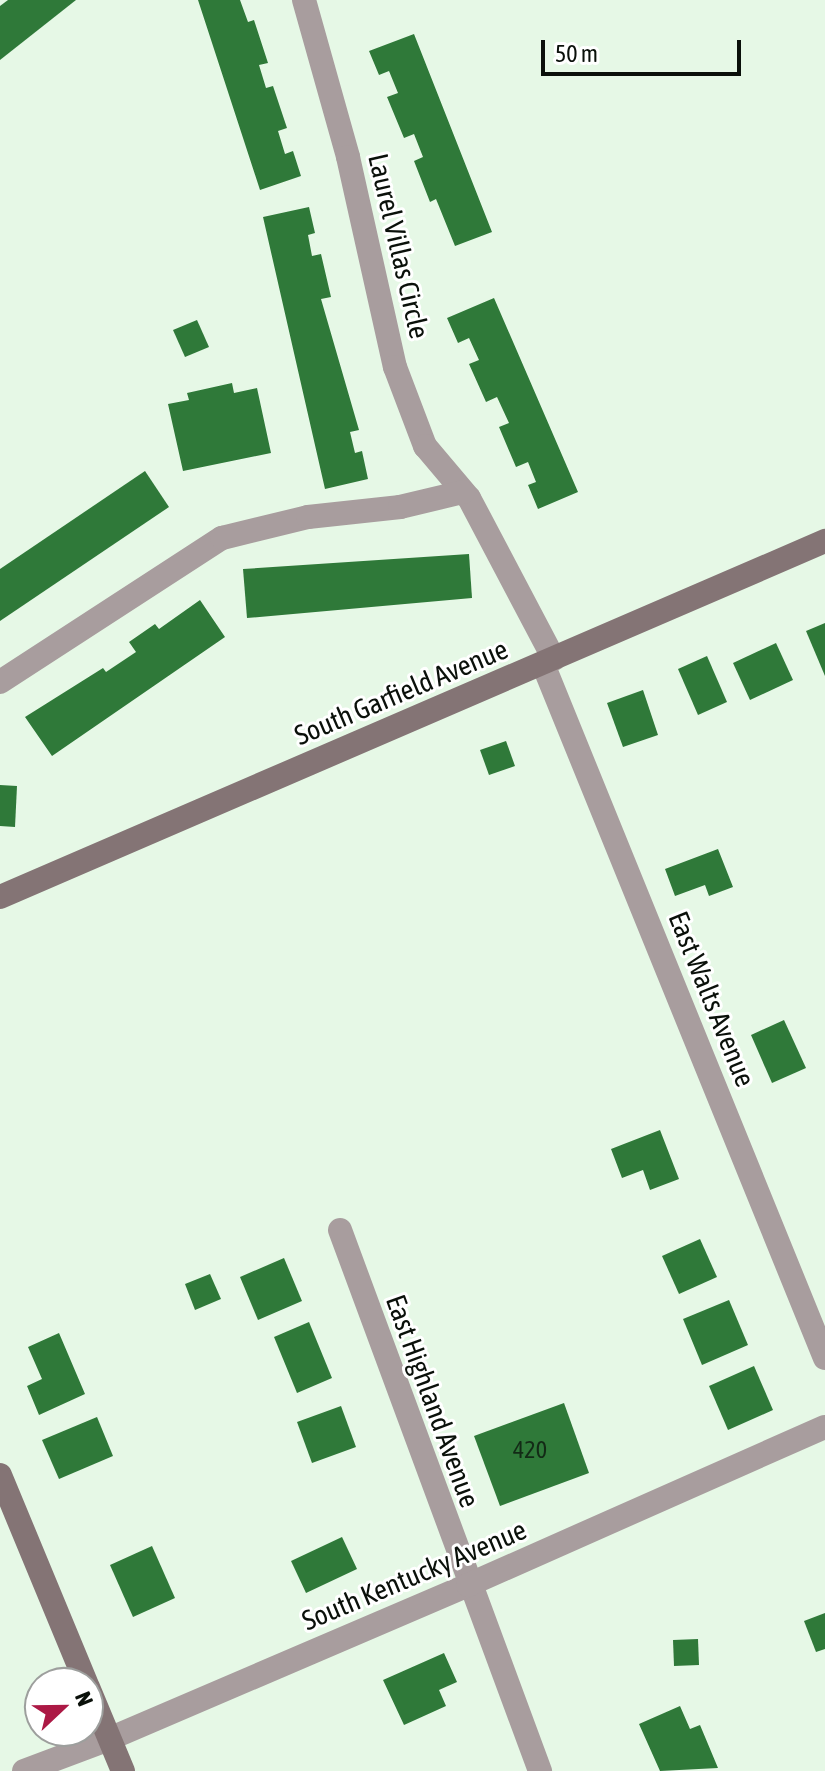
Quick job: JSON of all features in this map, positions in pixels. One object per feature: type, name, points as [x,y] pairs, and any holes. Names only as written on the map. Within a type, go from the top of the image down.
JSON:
[{"type":"street","name":"Laurel Villas Circle","points":[[304,0],[344,141],[395,367],[425,446],[463,492],[548,662]]},
{"type":"street","points":[[0,682],[222,538],[308,517],[400,507],[463,492]]},
{"type":"street","name":"South Garfield Avenue","points":[[0,897],[825,541]]},
{"type":"street","name":"East Walts Avenue","points":[[548,662],[825,1358]]},
{"type":"street","name":"East Highland Avenue","points":[[340,1230],[468,1585],[540,1771]]},
{"type":"street","name":"South Kentucky Avenue","points":[[24,1771],[109,1739],[468,1585],[825,1427]]},
{"type":"street","points":[[0,1475],[80,1667]]},
{"type":"street","points":[[104,1727],[123,1771]]},
{"type":"building","points":[[8,0],[76,0],[0,60],[0,6]]},
{"type":"building","points":[[198,0],[240,0],[248,22],[254,20],[268,63],[259,65],[266,88],[273,86],[287,128],[278,131],[285,154],[293,151],[301,176],[260,190]]},
{"type":"building","points":[[414,34],[492,232],[455,246],[436,199],[430,202],[414,161],[423,157],[414,134],[404,138],[387,97],[398,93],[389,71],[379,75],[369,51]]},
{"type":"building","points":[[309,207],[315,233],[308,235],[312,256],[321,254],[331,297],[321,299],[359,430],[350,432],[355,453],[362,451],[368,479],[325,489],[263,217]]},
{"type":"building","points":[[494,298],[578,492],[538,509],[528,485],[536,482],[528,462],[516,467],[499,427],[509,423],[497,397],[486,402],[469,364],[479,360],[469,338],[458,343],[447,318]]},
{"type":"building","points":[[197,320],[209,347],[185,357],[173,330]]},
{"type":"building","points":[[232,383],[234,393],[257,388],[271,453],[183,471],[168,404],[189,400],[187,393]]},
{"type":"building","points":[[145,471],[169,507],[0,621],[0,569]]},
{"type":"building","points":[[469,554],[472,598],[247,618],[243,569]]},
{"type":"building","points":[[200,600],[225,637],[52,756],[25,717],[103,668],[106,672],[136,652],[129,642],[155,624],[159,629]]},
{"type":"building","points":[[825,623],[825,676],[806,631]]},
{"type":"building","points":[[776,643],[793,680],[750,700],[733,663]]},
{"type":"building","points":[[707,656],[727,702],[698,715],[678,669]]},
{"type":"building","points":[[643,690],[658,735],[623,747],[607,703]]},
{"type":"building","points":[[506,741],[515,766],[489,775],[480,750]]},
{"type":"building","points":[[0,785],[17,786],[15,827],[0,826]]},
{"type":"building","points":[[718,849],[733,887],[709,896],[705,885],[675,896],[665,869]]},
{"type":"building","points":[[784,1020],[806,1068],[772,1083],[751,1035]]},
{"type":"building","points":[[660,1130],[679,1179],[650,1190],[643,1170],[622,1178],[611,1149]]},
{"type":"building","points":[[700,1239],[717,1277],[679,1294],[662,1256]]},
{"type":"building","points":[[284,1258],[302,1301],[258,1320],[240,1277]]},
{"type":"building","points":[[210,1274],[221,1299],[195,1310],[185,1284]]},
{"type":"building","points":[[729,1300],[748,1345],[702,1365],[683,1319]]},
{"type":"building","points":[[309,1322],[332,1378],[297,1393],[274,1337]]},
{"type":"building","points":[[59,1333],[85,1394],[39,1415],[27,1386],[42,1379],[28,1347]]},
{"type":"building","points":[[754,1366],[773,1410],[728,1430],[709,1386]]},
{"type":"building","points":[[564,1403],[589,1473],[500,1506],[474,1436]]},
{"type":"building","points":[[341,1406],[356,1447],[312,1463],[297,1422]]},
{"type":"building","points":[[97,1417],[113,1456],[59,1479],[42,1440]]},
{"type":"building","points":[[342,1537],[357,1569],[306,1593],[291,1561]]},
{"type":"building","points":[[152,1546],[175,1598],[133,1617],[110,1565]]},
{"type":"building","points":[[825,1613],[825,1649],[816,1652],[804,1621]]},
{"type":"building","points":[[698,1639],[699,1665],[674,1666],[673,1640]]},
{"type":"building","points":[[444,1653],[457,1682],[439,1690],[446,1706],[404,1725],[383,1680]]},
{"type":"building","points":[[680,1706],[690,1729],[700,1725],[718,1768],[660,1771],[639,1724]]}]
